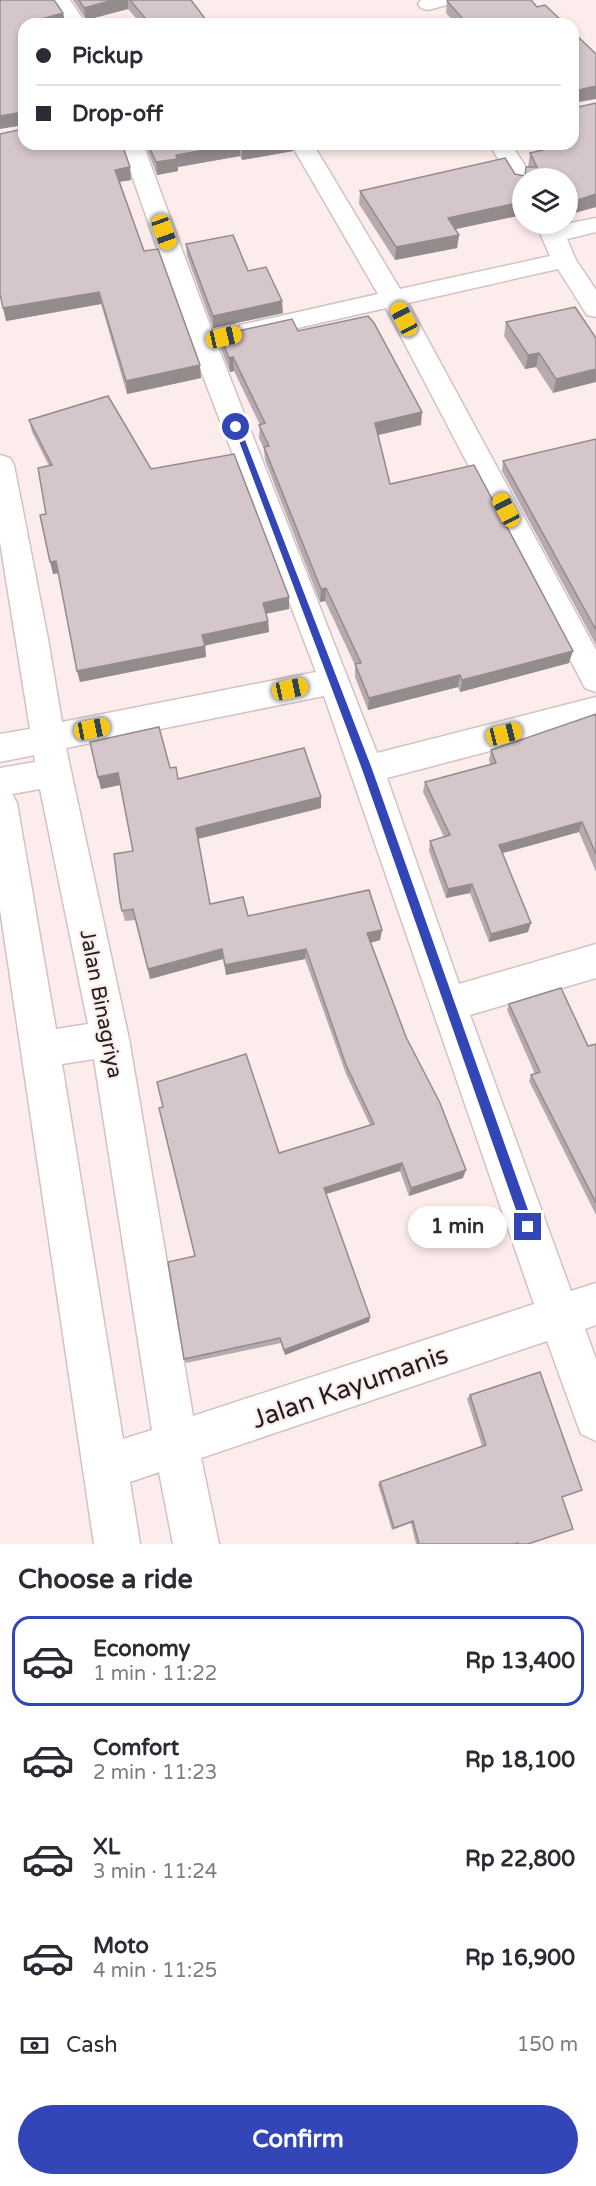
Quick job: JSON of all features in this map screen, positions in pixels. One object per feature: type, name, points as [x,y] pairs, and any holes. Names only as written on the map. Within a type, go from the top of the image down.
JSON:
[{"type":"street","points":[[60,0],[72,18]]},
{"type":"street","points":[[134,150],[203,342],[335,681],[448,1004],[578,1310],[596,1419]]},
{"type":"street","points":[[306,150],[393,298],[596,679]]},
{"type":"street","points":[[504,150],[515,168]]},
{"type":"street","points":[[578,227],[596,225]]},
{"type":"street","points":[[554,234],[564,260],[596,309]]},
{"type":"street","points":[[203,342],[564,260]]},
{"type":"street","name":"Jalan Binagriya","points":[[0,465],[33,639],[52,773],[110,1039],[176,1444],[196,1544]]},
{"type":"street","points":[[0,748],[335,681]]},
{"type":"street","points":[[367,769],[596,710]]},
{"type":"street","points":[[0,782],[52,773]]},
{"type":"street","points":[[0,803],[41,1049],[117,1544]]},
{"type":"street","points":[[448,1004],[596,961]]},
{"type":"street","points":[[41,1049],[110,1039]]},
{"type":"street","name":"Jalan Kayumanis","points":[[104,1468],[578,1310]]},
{"type":"building","points":[[0,0],[54,0],[63,13],[45,18],[18,18],[18,113],[0,116]]},
{"type":"building","points":[[79,0],[113,0],[84,8]]},
{"type":"building","points":[[130,0],[191,0],[204,18],[145,18]]},
{"type":"building","points":[[531,0],[537,7],[545,5],[559,18],[462,18],[447,1]]},
{"type":"building","points":[[579,38],[596,54],[596,86],[579,90]]},
{"type":"building","points":[[596,103],[596,194],[578,200],[578,168],[526,168],[537,167],[530,153],[543,150],[579,150],[579,107]]},
{"type":"building","points":[[18,130],[18,150],[124,150],[130,167],[115,170],[144,251],[158,249],[200,365],[126,381],[99,292],[3,308],[0,294],[0,134]]},
{"type":"building","points":[[151,150],[205,150],[176,155],[177,159],[156,162]]},
{"type":"building","points":[[505,158],[512,169],[512,204],[448,218],[459,235],[396,247],[360,191]]},
{"type":"building","points":[[233,235],[248,271],[266,267],[282,301],[213,316],[186,244]]},
{"type":"building","points":[[575,307],[596,338],[596,369],[556,379],[539,353],[528,355],[506,322]]},
{"type":"building","points":[[368,316],[422,412],[375,423],[390,484],[474,465],[573,651],[462,680],[460,675],[369,698],[355,664],[361,663],[326,588],[321,589],[264,447],[269,446],[259,425],[265,423],[233,357],[229,358],[220,335],[292,319],[298,331]]},
{"type":"building","points":[[108,396],[151,469],[234,454],[289,597],[263,603],[268,621],[202,635],[205,646],[77,671],[56,561],[50,562],[40,515],[46,514],[38,468],[52,465],[29,420]]},
{"type":"building","points":[[596,439],[596,630],[503,461]]},
{"type":"building","points":[[596,714],[596,854],[582,822],[499,845],[531,923],[491,934],[472,884],[448,889],[430,841],[450,835],[425,782],[496,763],[491,750]]},
{"type":"building","points":[[159,727],[170,768],[176,767],[178,779],[304,748],[321,797],[196,828],[210,904],[243,897],[248,916],[369,890],[382,930],[367,933],[406,1037],[440,1103],[466,1170],[411,1188],[402,1163],[324,1188],[370,1317],[284,1350],[280,1338],[184,1359],[168,1262],[195,1256],[159,1108],[163,1107],[157,1082],[246,1054],[279,1153],[374,1124],[346,1065],[306,949],[225,965],[222,949],[148,969],[133,909],[122,911],[120,902],[114,854],[133,851],[118,773],[98,777],[90,742]]},
{"type":"building","points":[[561,988],[588,1046],[596,1044],[596,1203],[531,1075],[540,1072],[509,1004]]},
{"type":"building","points":[[540,1372],[582,1490],[562,1497],[573,1529],[528,1544],[419,1544],[413,1521],[394,1528],[380,1482],[486,1445],[470,1395]]},
{"type":"route","points":[[236,427],[335,681],[528,1227]]}]
